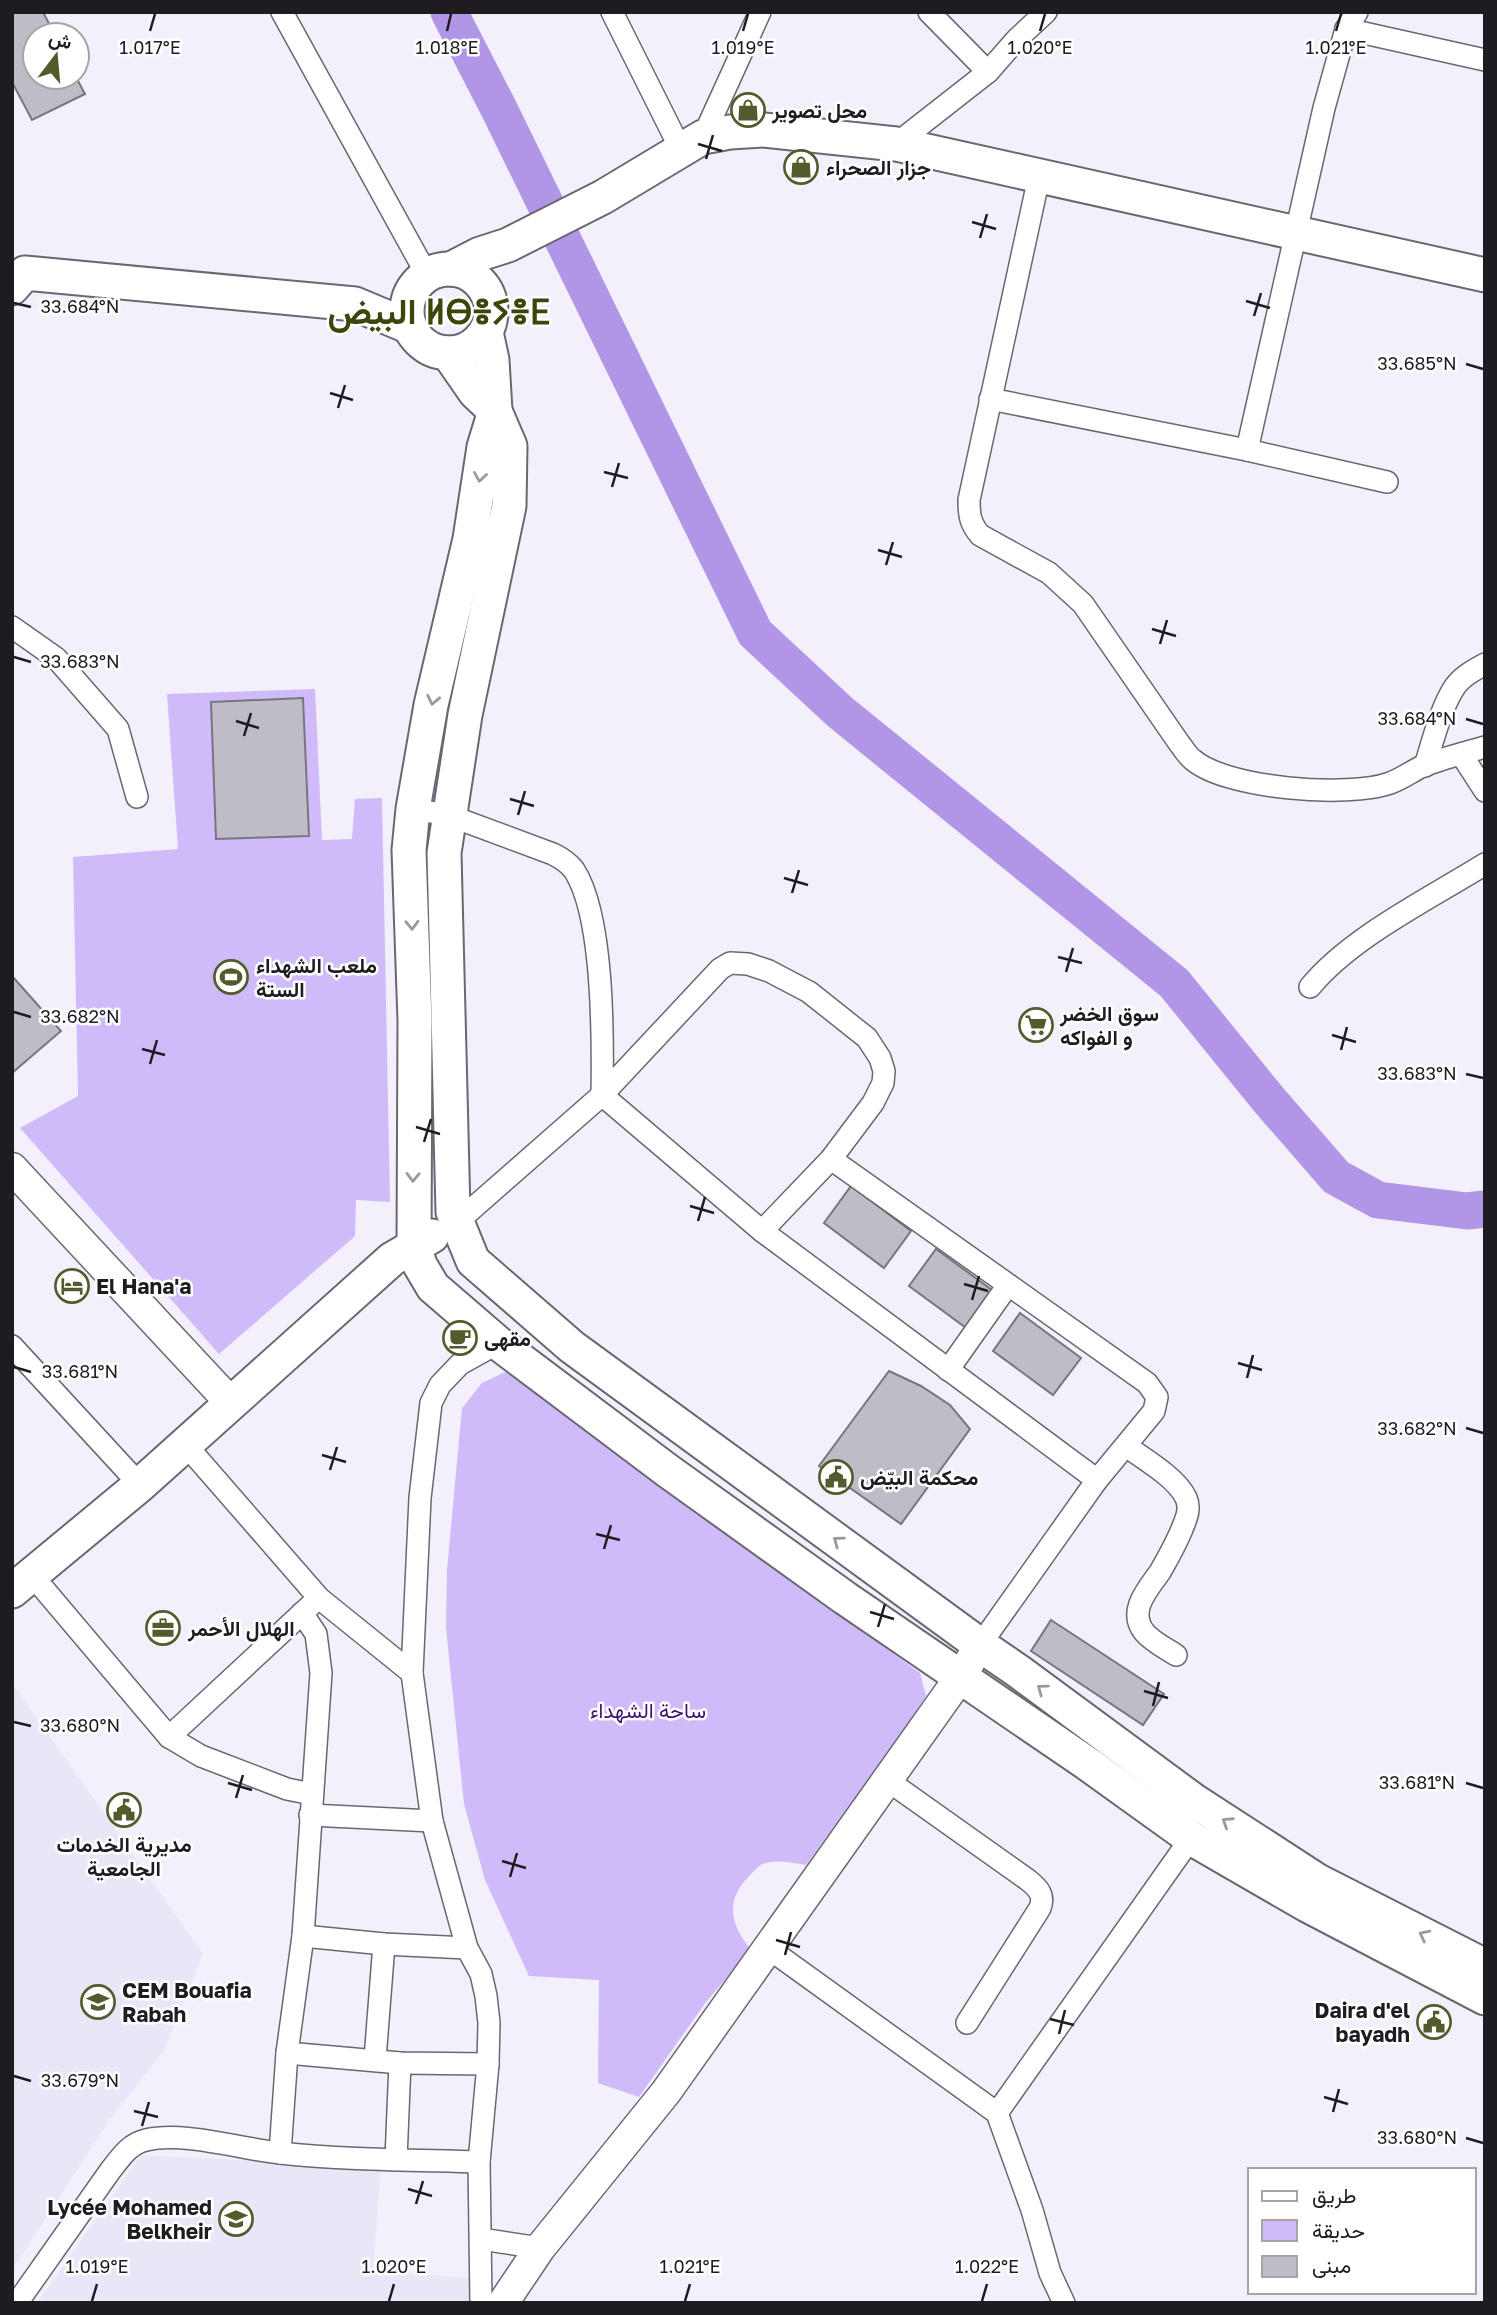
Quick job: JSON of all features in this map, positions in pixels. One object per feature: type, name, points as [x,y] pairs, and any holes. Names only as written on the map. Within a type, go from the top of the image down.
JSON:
[{"type":"main road","points":[[355,303],[430,279],[480,254],[508,245],[603,197],[692,144],[730,132],[764,130],[896,145],[1485,275]]},
{"type":"main road","points":[[486,292],[496,263],[508,245]]},
{"type":"main road","points":[[486,332],[467,349],[448,353],[429,348],[415,336],[410,327],[407,309],[430,279],[471,276],[486,292],[491,309],[486,332],[492,360],[495,411],[510,446],[509,506],[465,715],[444,853],[453,1212],[474,1261],[572,1347],[1193,1800],[1318,1881],[1485,1966]]},
{"type":"main road","points":[[16,278],[355,303],[410,327]]},
{"type":"main road","points":[[448,353],[475,392],[495,411]]},
{"type":"main road","points":[[495,411],[484,447],[470,539],[431,705],[413,809],[409,850],[415,1021],[414,1245],[420,1265],[433,1287],[498,1343],[657,1463],[845,1598],[1191,1838],[1307,1905],[1485,1998]]},
{"type":"main road","points":[[22,1583],[140,1485],[392,1259],[456,1223]]},
{"type":"main road","points":[[845,1598],[873,1567]]},
{"type":"street","points":[[282,12],[430,279]]},
{"type":"street","points":[[612,12],[692,144]]},
{"type":"street","points":[[692,144],[760,12]]},
{"type":"street","points":[[929,12],[988,72]]},
{"type":"street","points":[[896,145],[988,72],[1046,12]]},
{"type":"street","points":[[1247,450],[1324,108],[1352,20],[1485,60]]},
{"type":"street","points":[[1039,177],[969,500],[969,516],[980,535],[1049,573],[1083,604],[1193,760],[1209,769],[1264,785],[1301,790],[1360,790],[1390,783],[1424,766],[1485,747]]},
{"type":"street","points":[[990,399],[1247,450],[1387,482]]},
{"type":"street","points":[[12,627],[56,658],[118,729],[137,797]]},
{"type":"street","points":[[1424,766],[1455,686],[1485,664]]},
{"type":"street","points":[[1461,754],[1485,791]]},
{"type":"street","points":[[413,809],[448,815],[553,854],[568,862],[574,870],[588,904],[595,942],[602,1052],[601,1095]]},
{"type":"street","points":[[1310,987],[1323,972],[1372,934],[1485,864]]},
{"type":"street","points":[[456,1223],[601,1095],[720,969],[730,963],[748,964],[769,971],[809,992],[867,1038],[880,1058],[884,1071],[883,1083],[873,1103],[831,1158],[762,1231]]},
{"type":"street","points":[[601,1095],[762,1231],[1097,1480]]},
{"type":"street","points":[[503,2303],[540,2248],[666,2092],[1097,1480],[1154,1411],[1157,1403],[1154,1392],[1147,1383],[831,1158]]},
{"type":"street","points":[[12,1168],[230,1402]]},
{"type":"street","points":[[948,1370],[1008,1285]]},
{"type":"street","points":[[481,2303],[479,2162],[489,2023],[481,1973],[467,1948],[432,1821],[412,1673],[420,1498],[430,1403],[440,1385],[460,1364],[498,1343]]},
{"type":"street","points":[[12,1346],[140,1485]]},
{"type":"street","points":[[185,1444],[319,1598],[412,1673]]},
{"type":"street","points":[[1126,1446],[1178,1485],[1188,1503],[1187,1515],[1179,1536],[1160,1572],[1144,1593],[1137,1618],[1150,1639],[1175,1655]]},
{"type":"street","points":[[22,1583],[169,1737],[201,1756],[287,1789],[311,1804],[432,1821]]},
{"type":"street","points":[[169,1737],[319,1598]]},
{"type":"street","points":[[280,2153],[287,2053],[303,1936],[320,1660],[316,1634],[302,1613]]},
{"type":"street","points":[[887,1780],[1028,1880],[1037,1887],[1042,1898],[1040,1908],[967,2023]]},
{"type":"street","points":[[997,2113],[1191,1838]]},
{"type":"street","points":[[303,1936],[467,1948]]},
{"type":"street","points":[[375,2059],[384,1944]]},
{"type":"street","points":[[768,1948],[997,2113],[1032,2210],[1050,2273],[1064,2303]]},
{"type":"street","points":[[287,2053],[400,2063],[488,2064]]},
{"type":"street","points":[[396,2159],[400,2063]]},
{"type":"street","points":[[17,2303],[126,2150],[150,2139],[196,2140],[280,2153],[479,2162]]},
{"type":"street","points":[[481,2239],[540,2248]]},
{"type":"shaded area","name":"CEM Bouafia Rabah","points":[[12,1683],[203,1954],[164,2050],[110,2119],[12,2270]]},
{"type":"shaded area","name":"Lycée Mohamed Belkheir","points":[[141,2155],[381,2167],[373,2271],[471,2278],[469,2303],[37,2303]]},
{"type":"green space","name":"ملعب الشهداء الستة","points":[[315,689],[322,840],[352,839],[355,799],[382,798],[390,1202],[356,1200],[355,1236],[219,1354],[20,1128],[78,1096],[73,857],[178,849],[167,694]]},
{"type":"green space","name":"ساحة الشهداء","points":[[505,1372],[539,1387],[766,1561],[920,1673],[926,1696],[806,1865],[773,1862],[761,1865],[742,1884],[733,1912],[738,1931],[751,1950],[706,2002],[639,2097],[598,2083],[599,1980],[529,1976],[485,1880],[464,1804],[446,1628],[447,1570],[462,1408],[482,1383]]},
{"type":"building","points":[[12,12],[43,12],[48,21],[21,21],[21,91],[83,91],[85,94],[32,120],[12,82]]},
{"type":"building","points":[[303,698],[309,836],[216,839],[211,702]]},
{"type":"building","points":[[12,976],[61,1031],[12,1073]]},
{"type":"building","points":[[851,1186],[911,1231],[884,1268],[824,1223]]},
{"type":"building","points":[[936,1249],[996,1293],[969,1330],[909,1286]]},
{"type":"building","points":[[1020,1313],[1081,1358],[1053,1395],[993,1351]]},
{"type":"building","points":[[889,1371],[921,1386],[950,1405],[970,1429],[901,1524],[819,1466]]},
{"type":"building","points":[[1051,1620],[1164,1694],[1143,1725],[1031,1651]]},
{"type":"waterway","points":[[449,12],[755,633],[840,712],[1174,983],[1336,1177],[1378,1200],[1467,1211],[1485,1209]]},
{"type":"place","name":"محل تصوير","points":[[748,110]]},
{"type":"place","name":"جزار الصحراء","points":[[801,167]]},
{"type":"place","name":"ملعب الشهداء الستة","points":[[231,977]]},
{"type":"place","name":"سوق الخضر و الفواكه","points":[[1036,1025]]},
{"type":"place","name":"El Hana'a","points":[[72,1286]]},
{"type":"place","name":"مقهى","points":[[460,1338]]},
{"type":"place","name":"محكمة البيّض","points":[[836,1477]]},
{"type":"place","name":"الهلال الأحمر","points":[[163,1628]]},
{"type":"place","name":"مديرية الخدمات الجامعية","points":[[124,1810]]},
{"type":"place","name":"CEM Bouafia Rabah","points":[[98,2002]]},
{"type":"place","name":"Daira d'el bayadh","points":[[1434,2022]]},
{"type":"place","name":"Lycée Mohamed Belkheir","points":[[236,2219]]},
{"type":"district","name":"البيض ⵍⴱⴻⵢⴻⴹ","points":[[439,311]]}]
